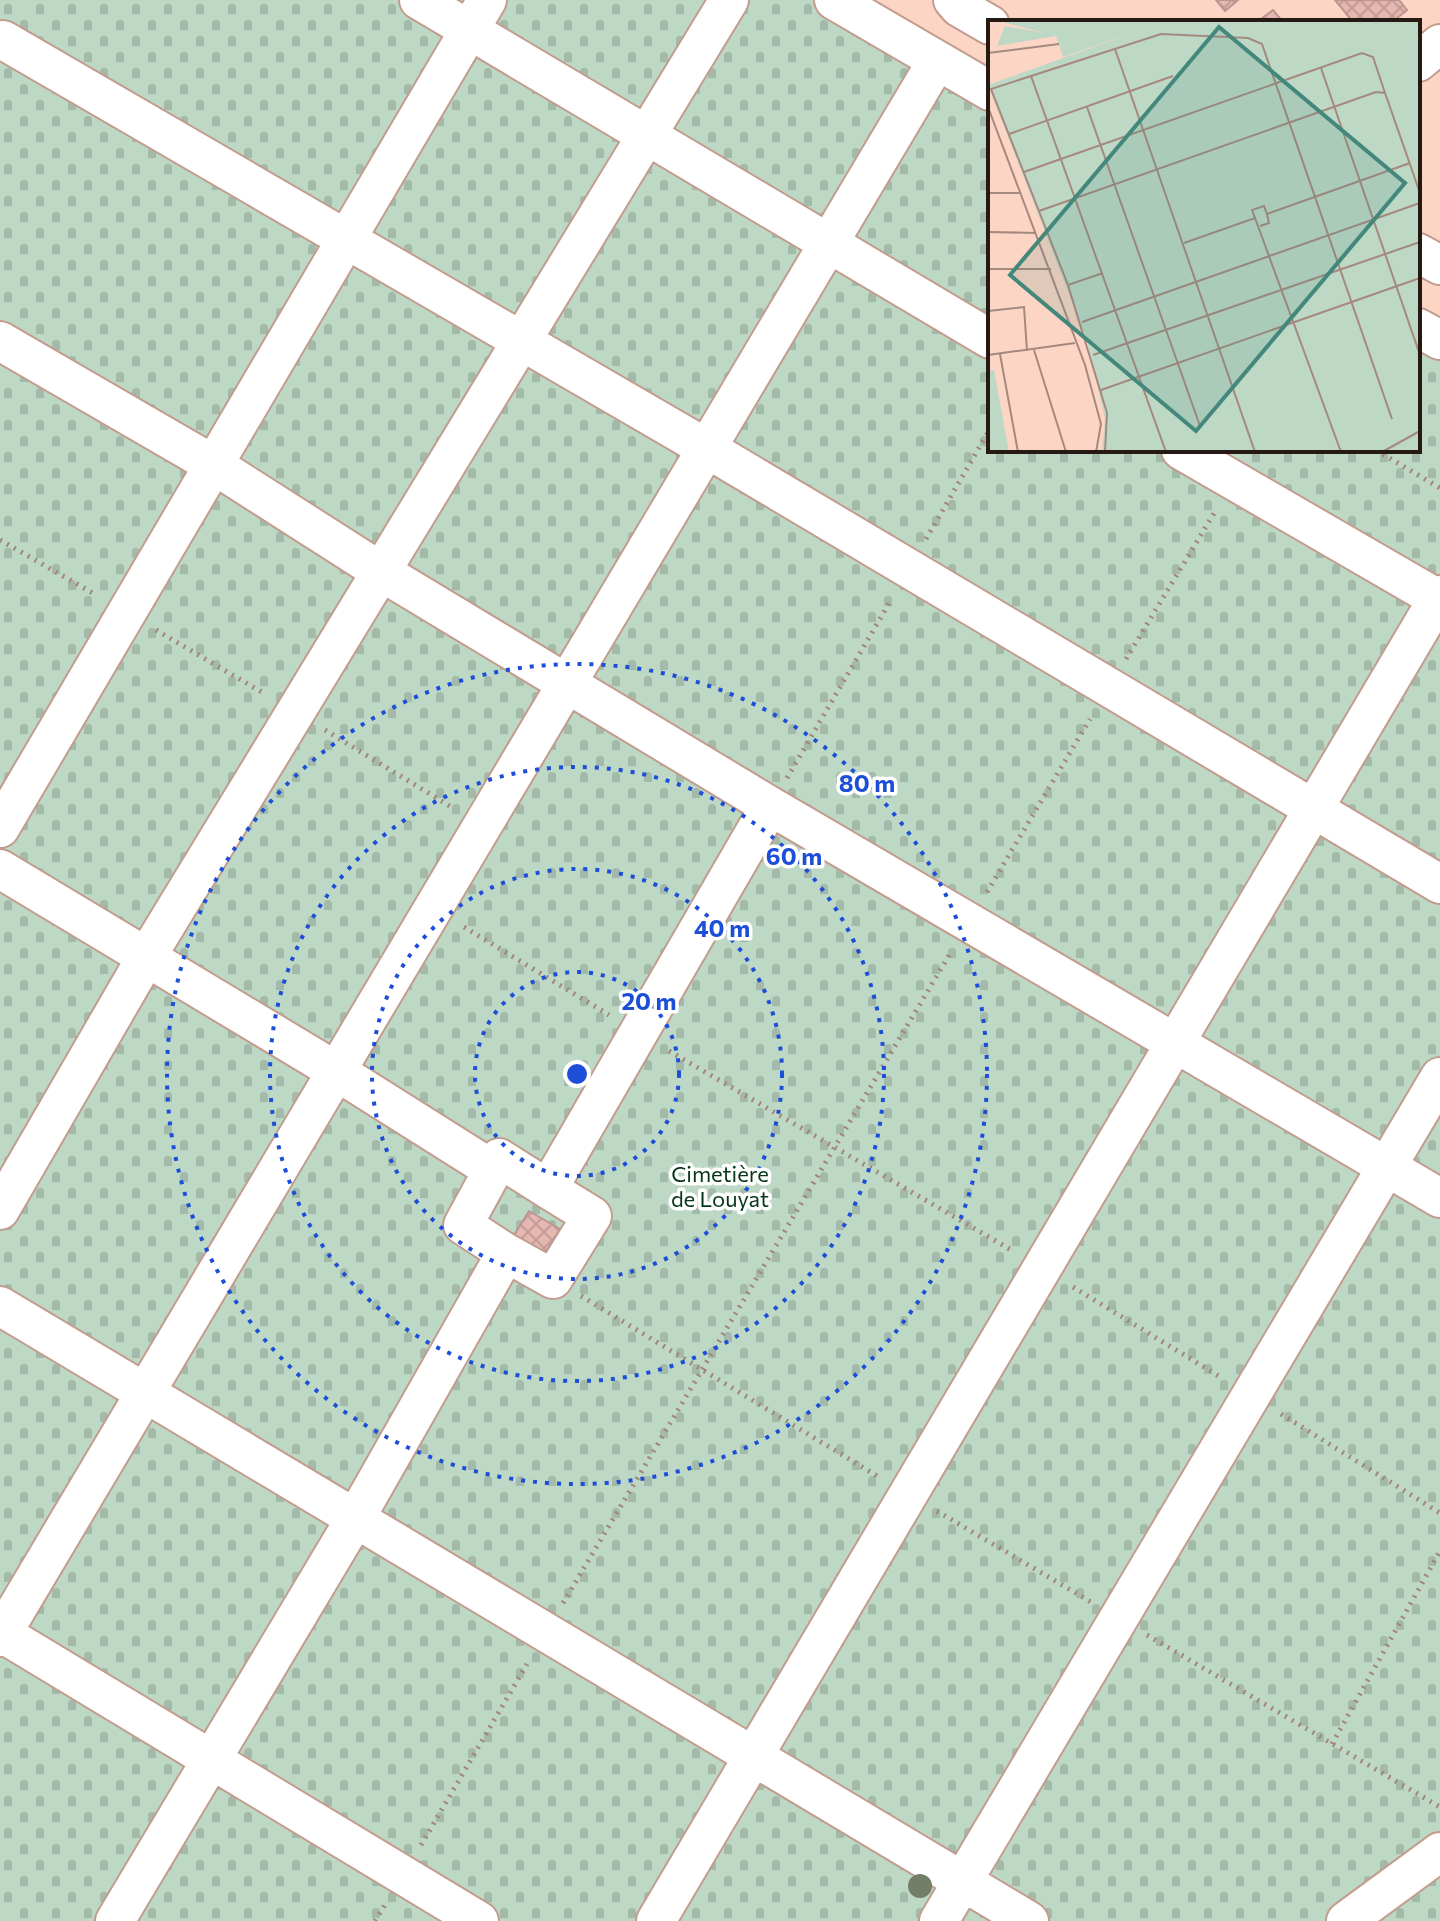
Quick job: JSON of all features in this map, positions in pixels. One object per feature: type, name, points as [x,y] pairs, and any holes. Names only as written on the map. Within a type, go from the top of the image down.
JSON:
[{"type":"street","points":[[419,0],[478,15],[646,134],[988,338]]},
{"type":"street","points":[[0,1210],[147,956],[729,0]]},
{"type":"street","points":[[834,0],[988,90]]},
{"type":"street","points":[[953,0],[959,7],[988,24]]},
{"type":"street","points":[[0,828],[478,15]]},
{"type":"street","points":[[3,40],[706,448],[1440,884]]},
{"type":"street","points":[[1420,60],[1440,44]]},
{"type":"street","points":[[479,1921],[1,1634],[937,61]]},
{"type":"street","points":[[1420,254],[1440,265]]},
{"type":"street","points":[[1420,329],[1440,340]]},
{"type":"street","points":[[0,341],[214,465],[565,684],[1440,1198]]},
{"type":"street","points":[[656,1921],[1439,598],[1184,452]]},
{"type":"street","points":[[548,1189],[770,806]]},
{"type":"street","points":[[0,869],[336,1071],[493,1170]]},
{"type":"street","points":[[939,1921],[1440,1077]]},
{"type":"street","points":[[499,1158],[592,1216],[553,1279],[463,1225],[493,1170],[499,1158]]},
{"type":"street","points":[[115,1921],[355,1519],[506,1253]]},
{"type":"street","points":[[0,1306],[1029,1921]]},
{"type":"street","points":[[1346,1921],[1440,1852]]},
{"type":"path","points":[[770,806],[988,432]]},
{"type":"path","points":[[1379,452],[1440,488]]},
{"type":"path","points":[[375,1921],[1234,481]]},
{"type":"path","points":[[0,540],[295,712],[481,825]]},
{"type":"path","points":[[432,907],[639,1033],[1042,1268],[1440,1513]]},
{"type":"path","points":[[553,1279],[909,1495],[1440,1807]]},
{"type":"path","points":[[1332,1744],[1440,1551]]},
{"type":"green space","name":"Cimetière de Louyat","points":[[0,0],[855,0],[988,73],[988,452],[1420,452],[1420,310],[1440,321],[1440,1921],[0,1921]]},
{"type":"building","points":[[1216,0],[1238,0],[1225,11]]},
{"type":"building","points":[[1335,0],[1399,0],[1407,10],[1394,20],[1351,20]]},
{"type":"building","points":[[1273,10],[1281,20],[1260,20]]},
{"type":"building","points":[[529,1211],[560,1229],[542,1258],[511,1240]]}]
